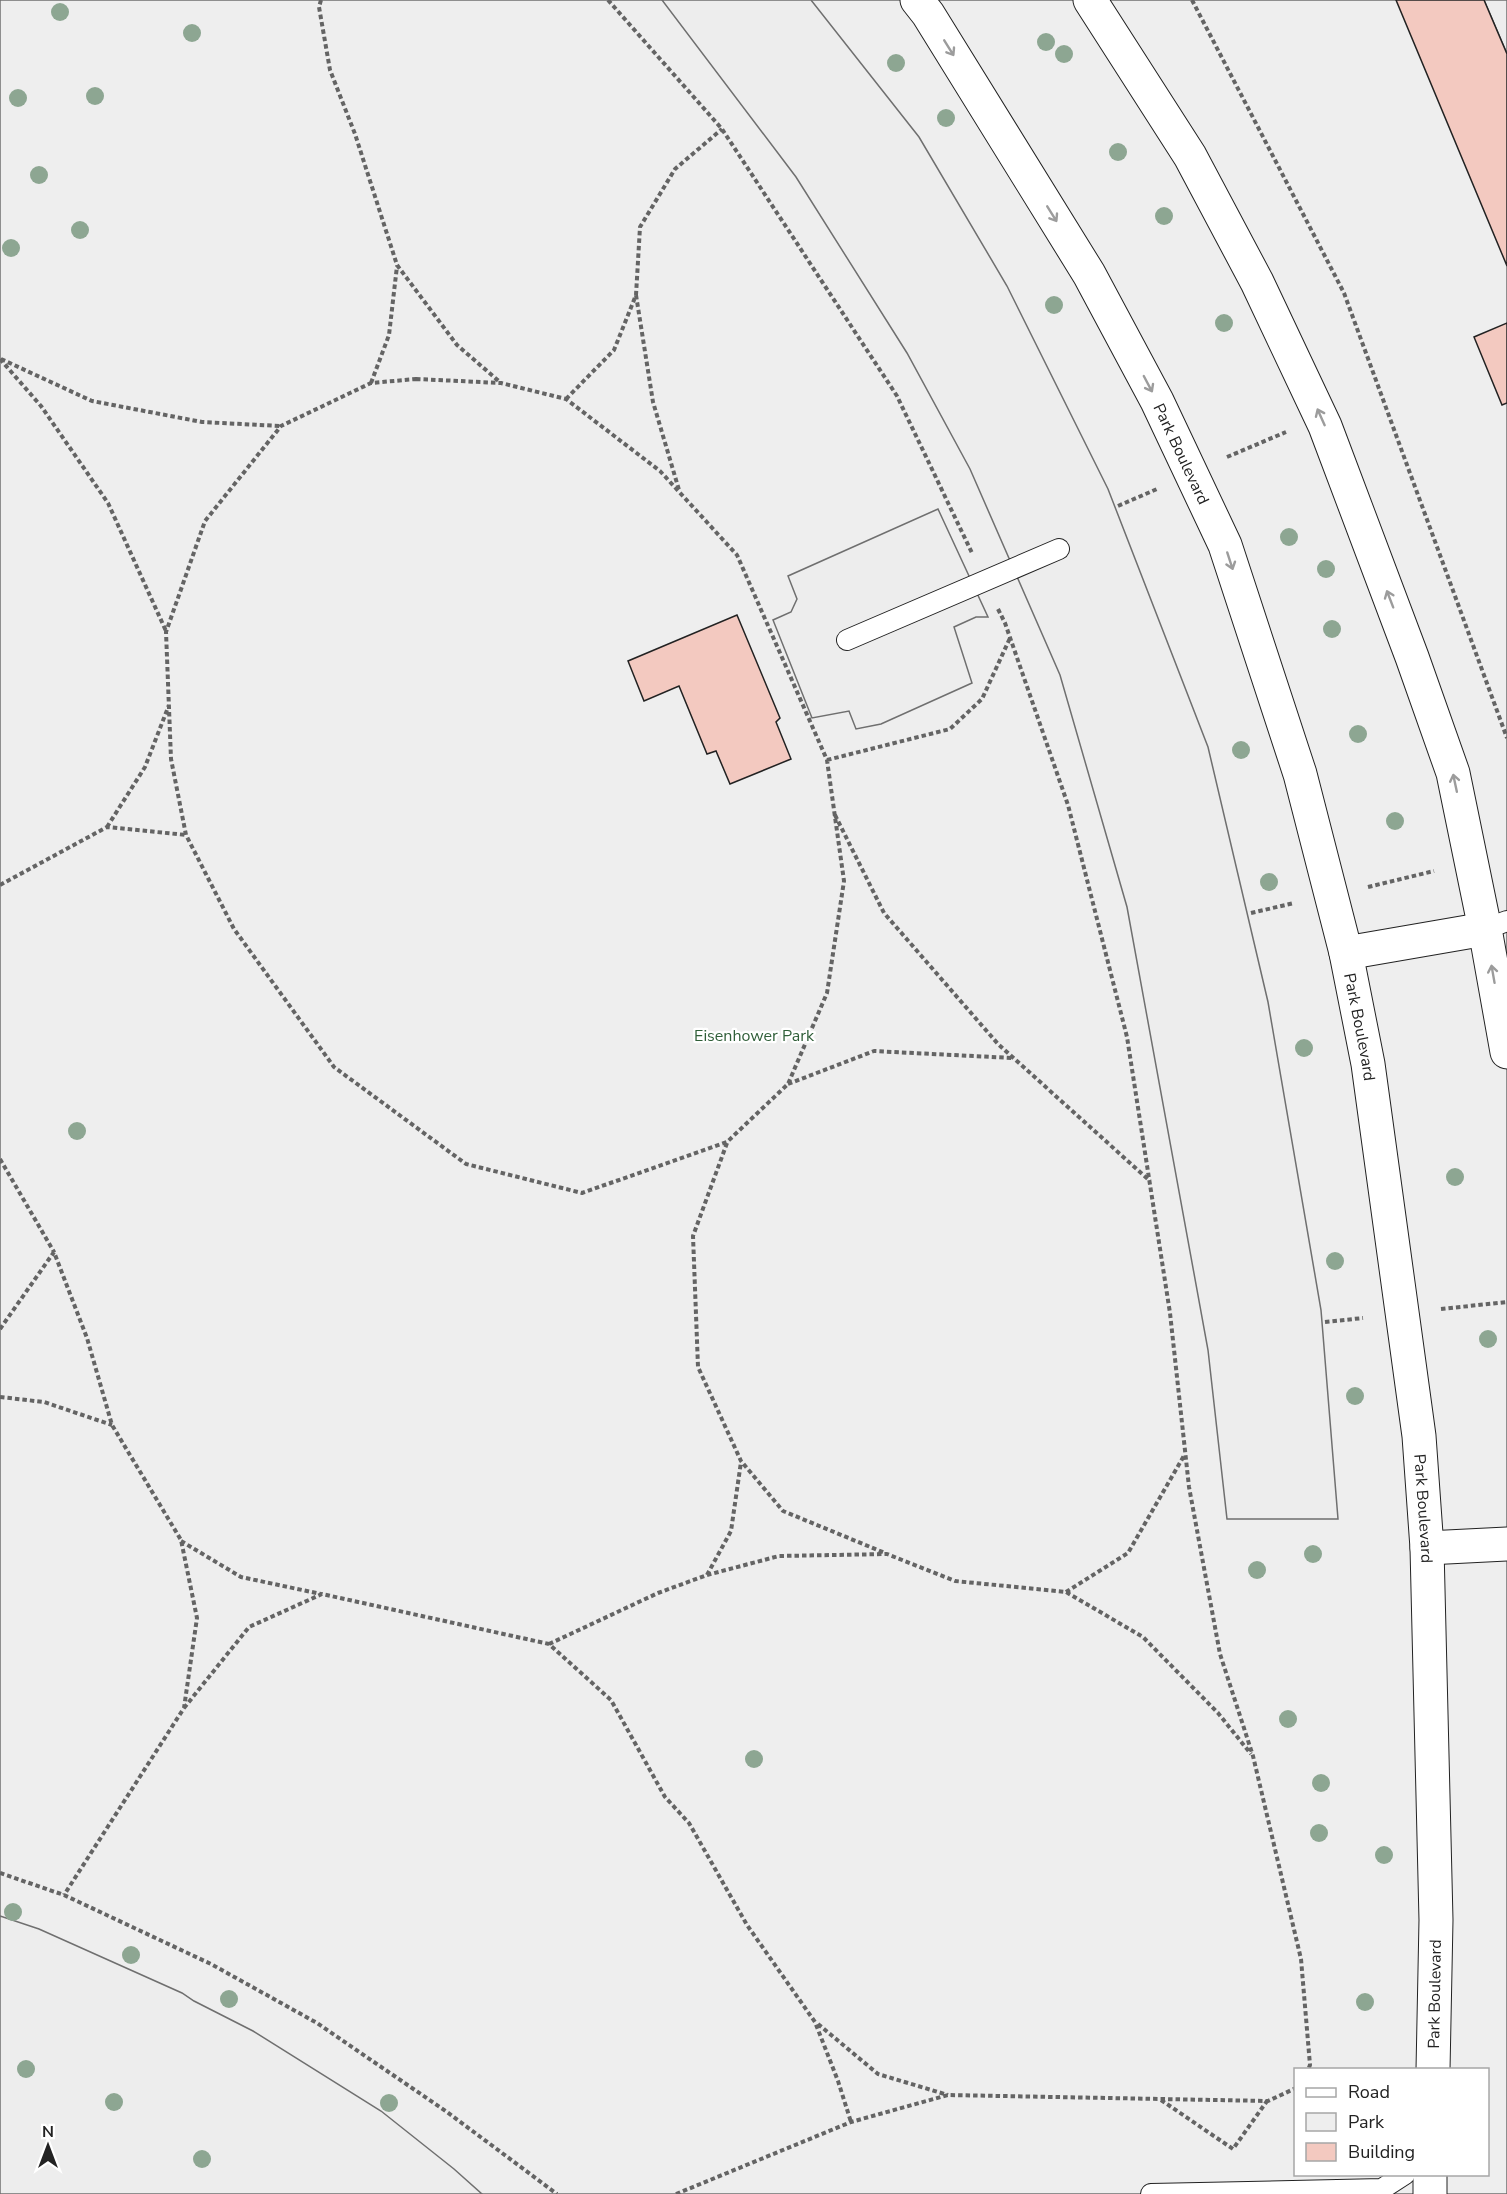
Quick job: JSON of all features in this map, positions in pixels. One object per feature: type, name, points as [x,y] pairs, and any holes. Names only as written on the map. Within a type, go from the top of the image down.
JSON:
[{"type":"street","name":"Park Boulevard","points":[[916,0],[928,14],[1089,274],[1157,401],[1225,545],[1300,774],[1346,953],[1368,1064],[1419,1436],[1427,1548],[1436,1920],[1432,2068]]},
{"type":"street","points":[[1090,0],[1190,156],[1257,282],[1325,426],[1453,773],[1496,925],[1507,1052]]},
{"type":"street","name":"Park Boulevard","points":[[1346,953],[1496,925]]},
{"type":"street","points":[[1427,1548],[1507,1544]]},
{"type":"street","points":[[1430,2176],[1430,2194]]},
{"type":"lane","points":[[847,640],[1059,549]]},
{"type":"lane","points":[[1151,2194],[1382,2189],[1403,2176]]},
{"type":"path","points":[[321,0],[320,8],[330,70],[355,134],[397,265],[457,345],[501,383]]},
{"type":"path","points":[[608,0],[722,129],[897,396],[986,582],[1010,638],[1068,805],[1127,1037],[1170,1313],[1188,1486],[1220,1654],[1253,1756],[1301,1959],[1309,2068]]},
{"type":"path","points":[[1192,0],[1344,292],[1507,738]]},
{"type":"path","points":[[680,492],[653,402],[636,295],[640,227],[675,169],[722,129]]},
{"type":"path","points":[[371,383],[389,335],[397,265]]},
{"type":"path","points":[[566,399],[614,350],[636,295]]},
{"type":"path","points":[[0,359],[92,401],[202,422],[281,426]]},
{"type":"path","points":[[0,359],[42,406],[108,503],[166,632]]},
{"type":"path","points":[[788,1084],[826,993],[844,881],[826,760],[737,555],[660,471],[566,399],[501,383],[416,379],[371,383],[281,426],[205,521],[166,632],[171,759],[186,835],[234,929],[334,1067],[466,1164],[582,1193],[727,1142],[788,1084],[874,1051],[1013,1058]]},
{"type":"path","points":[[1218,461],[1288,431]]},
{"type":"path","points":[[1118,506],[1166,485]]},
{"type":"path","points":[[826,760],[950,729],[982,699],[1010,638]]},
{"type":"path","points":[[0,885],[107,827],[145,767],[169,703]]},
{"type":"path","points":[[834,812],[885,913],[998,1044],[1150,1182]]},
{"type":"path","points":[[107,827],[186,835]]},
{"type":"path","points":[[1367,888],[1436,870]]},
{"type":"path","points":[[1251,913],[1301,902]]},
{"type":"path","points":[[727,1142],[693,1236],[698,1367],[741,1461],[783,1511],[955,1581],[1066,1592],[1143,1637],[1218,1713],[1253,1756]]},
{"type":"path","points":[[0,1159],[54,1252],[87,1338],[112,1425],[181,1540],[197,1618],[184,1708]]},
{"type":"path","points":[[0,1329],[54,1252]]},
{"type":"path","points":[[1439,1309],[1507,1302]]},
{"type":"path","points":[[1325,1322],[1370,1317]]},
{"type":"path","points":[[0,1397],[44,1402],[112,1425]]},
{"type":"path","points":[[1066,1592],[1128,1553],[1185,1454]]},
{"type":"path","points":[[707,1575],[731,1531],[741,1461]]},
{"type":"path","points":[[181,1540],[241,1577],[549,1644],[611,1700],[665,1797],[689,1823],[747,1925],[815,2022],[851,2122]]},
{"type":"path","points":[[549,1644],[657,1593],[707,1575],[779,1556],[887,1554]]},
{"type":"path","points":[[64,1895],[184,1708],[249,1627],[322,1594]]},
{"type":"path","points":[[0,1873],[64,1895],[211,1964],[317,2023],[447,2112],[556,2194]]},
{"type":"path","points":[[815,2022],[878,2074],[948,2095],[1268,2101],[1294,2089]]},
{"type":"path","points":[[676,2194],[851,2122],[948,2095]]},
{"type":"path","points":[[1161,2099],[1233,2149],[1268,2101]]},
{"type":"green space","name":"Eisenhower Park","points":[[0,0],[1507,0],[1507,2194],[0,2194]]},
{"type":"shaded area","points":[[662,0],[811,0],[919,137],[1007,286],[1108,489],[1208,747],[1268,1002],[1321,1310],[1338,1519],[1227,1519],[1208,1350],[1127,907],[1060,675],[970,469],[907,353],[796,177]]},
{"type":"shaded area","points":[[1484,0],[1507,0],[1507,54]]},
{"type":"shaded area","points":[[938,509],[988,617],[976,617],[954,627],[972,683],[881,724],[856,729],[849,711],[812,718],[773,620],[791,612],[797,599],[788,576]]},
{"type":"shaded area","points":[[0,1916],[39,1929],[182,1993],[253,2031],[381,2111],[482,2194],[0,2194]]},
{"type":"building","points":[[1396,0],[1484,0],[1507,54],[1507,266]]},
{"type":"building","points":[[1507,323],[1507,403],[1502,405],[1474,337]]},
{"type":"building","points":[[737,615],[780,718],[776,722],[791,759],[730,784],[716,751],[707,754],[679,686],[644,701],[628,661]]}]
